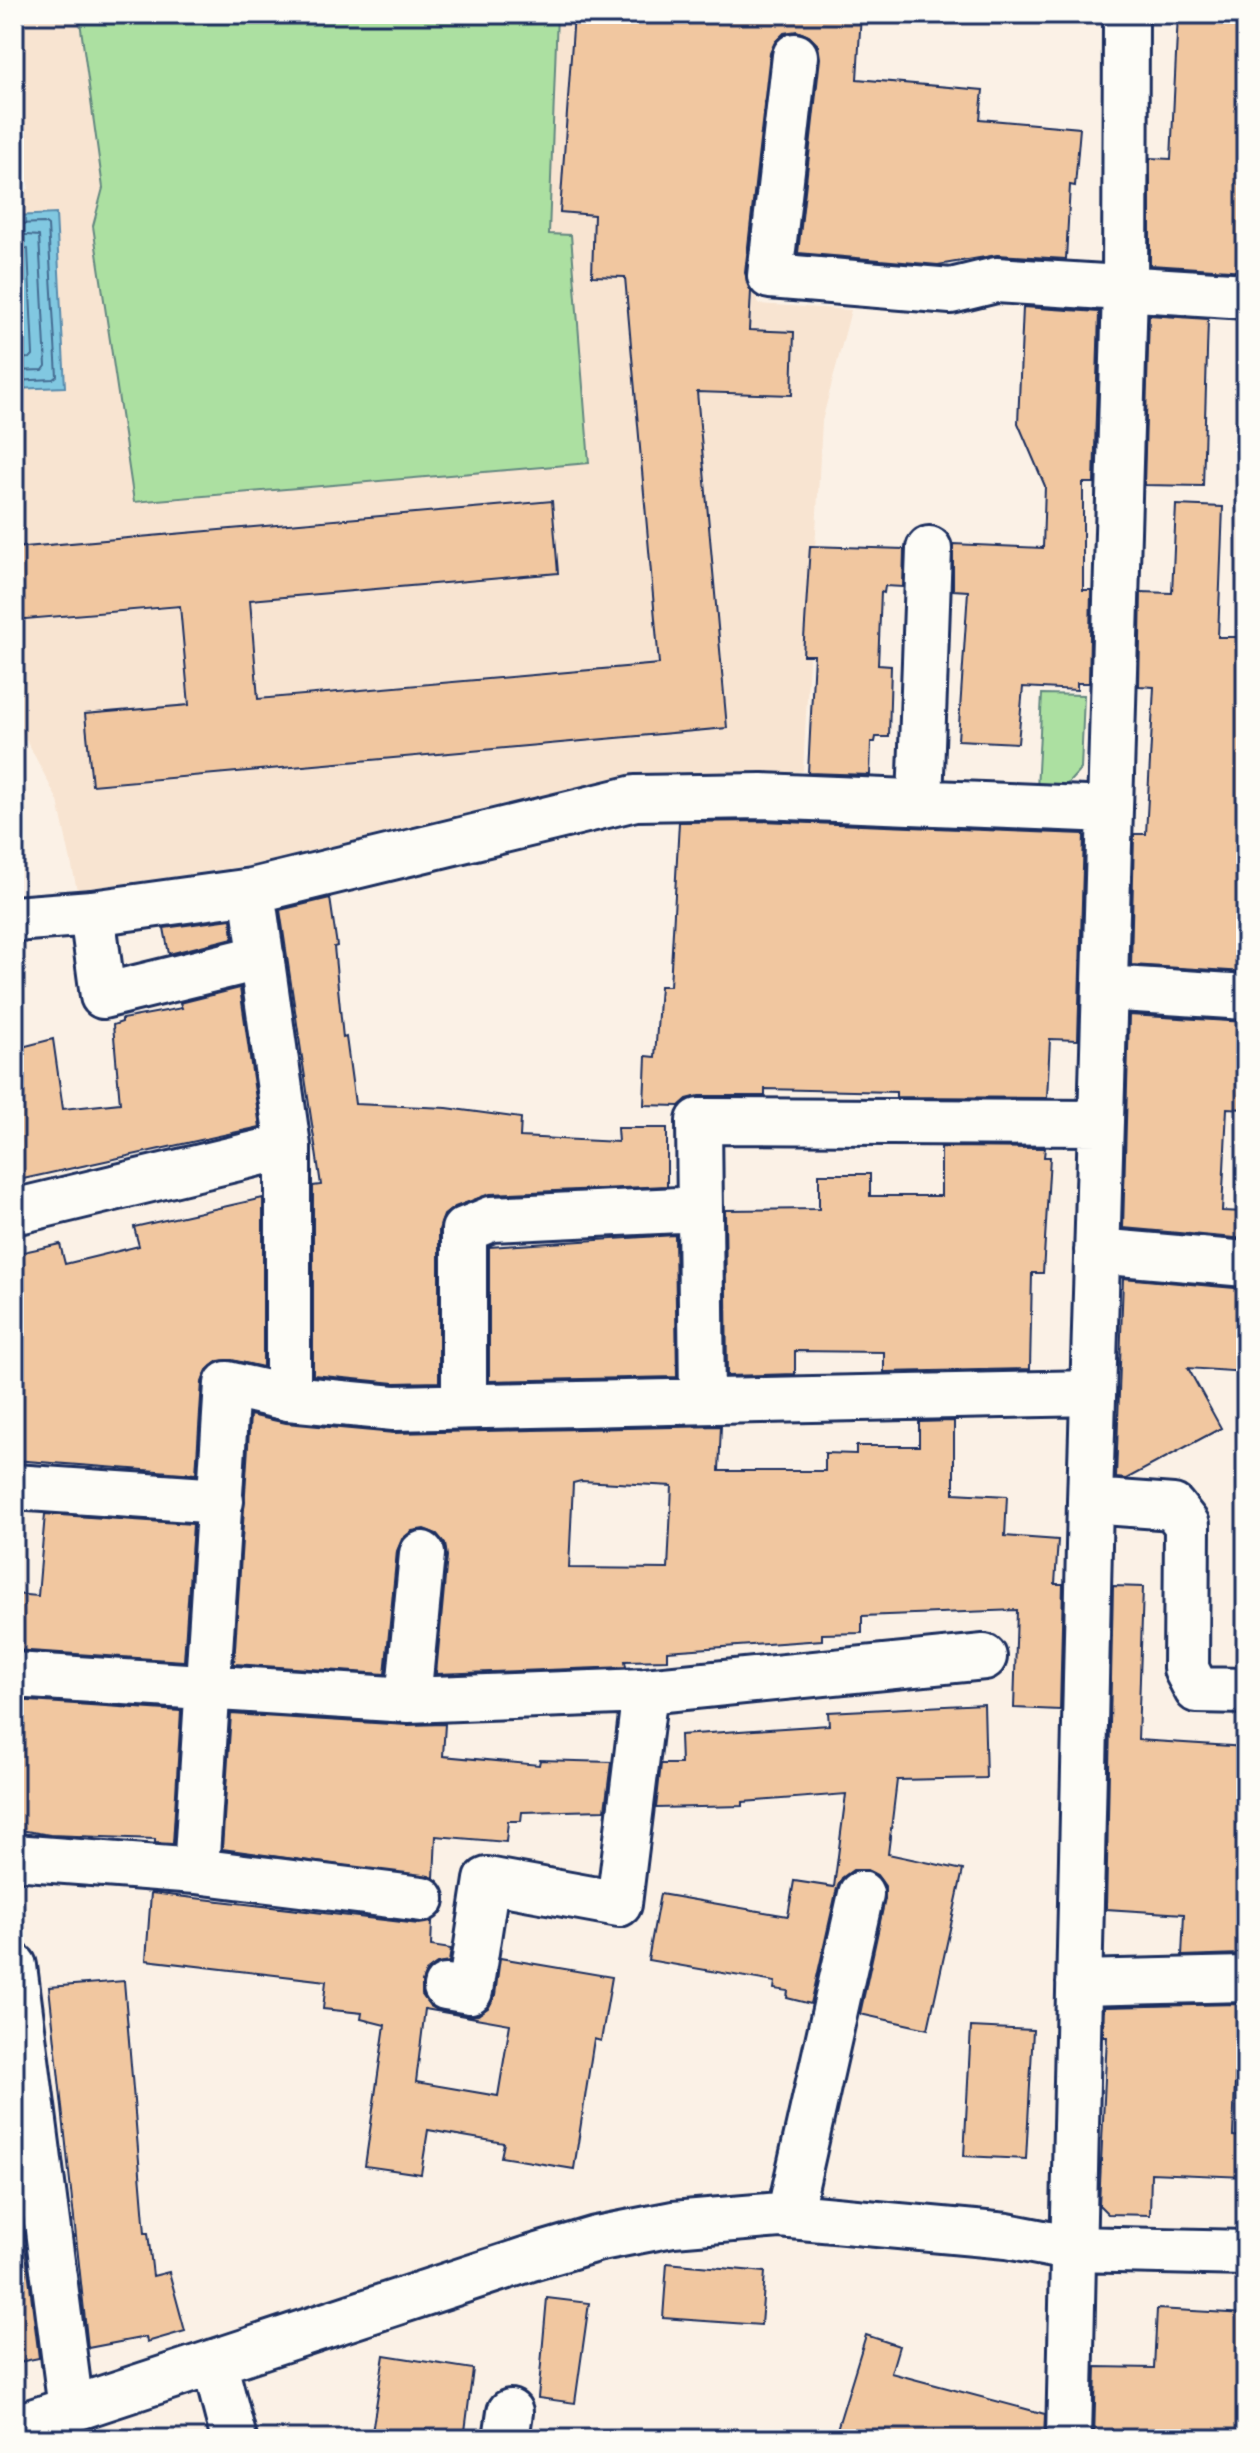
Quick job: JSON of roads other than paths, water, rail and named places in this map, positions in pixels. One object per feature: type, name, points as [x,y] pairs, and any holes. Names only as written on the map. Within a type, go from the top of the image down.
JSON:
[{"type":"street","points":[[1069,2439],[1090,1501],[1125,290],[1126,14]]},
{"type":"street","points":[[795,56],[770,276],[951,291],[996,280],[1246,296]]},
{"type":"street","points":[[920,802],[929,549]]},
{"type":"street","points":[[14,919],[92,913],[252,891],[635,798],[762,796],[1110,810]]},
{"type":"street","points":[[252,891],[288,1146],[288,1398]]},
{"type":"street","points":[[92,913],[103,996],[262,957]]},
{"type":"street","points":[[1105,988],[1246,997]]},
{"type":"street","points":[[702,1400],[699,1121],[1101,1123]]},
{"type":"street","points":[[14,1212],[288,1146]]},
{"type":"street","points":[[464,1405],[464,1230],[491,1219],[700,1209]]},
{"type":"street","points":[[1097,1251],[1246,1264]]},
{"type":"street","points":[[196,1871],[210,1689],[227,1384],[288,1398],[394,1408],[1093,1393]]},
{"type":"street","points":[[14,1487],[221,1501]]},
{"type":"street","points":[[1090,1501],[1173,1507],[1187,1525],[1186,1669],[1197,1690],[1246,1691]]},
{"type":"street","points":[[408,1700],[422,1554]]},
{"type":"street","points":[[14,1675],[408,1700],[645,1691],[984,1657]]},
{"type":"street","points":[[446,1987],[470,1991],[487,1880],[619,1904],[645,1691]]},
{"type":"street","points":[[14,1857],[196,1871],[422,1899]]},
{"type":"street","points":[[789,2216],[861,1894]]},
{"type":"street","points":[[14,1966],[26,2156],[71,2409]]},
{"type":"street","points":[[1079,1983],[1246,1979]]},
{"type":"street","points":[[14,2428],[596,2239],[673,2224],[789,2216],[1007,2236],[1074,2249],[1246,2253]]},
{"type":"street","points":[[214,2362],[234,2439]]},
{"type":"water","points":[[56,214],[65,387],[14,389],[14,216]]}]
